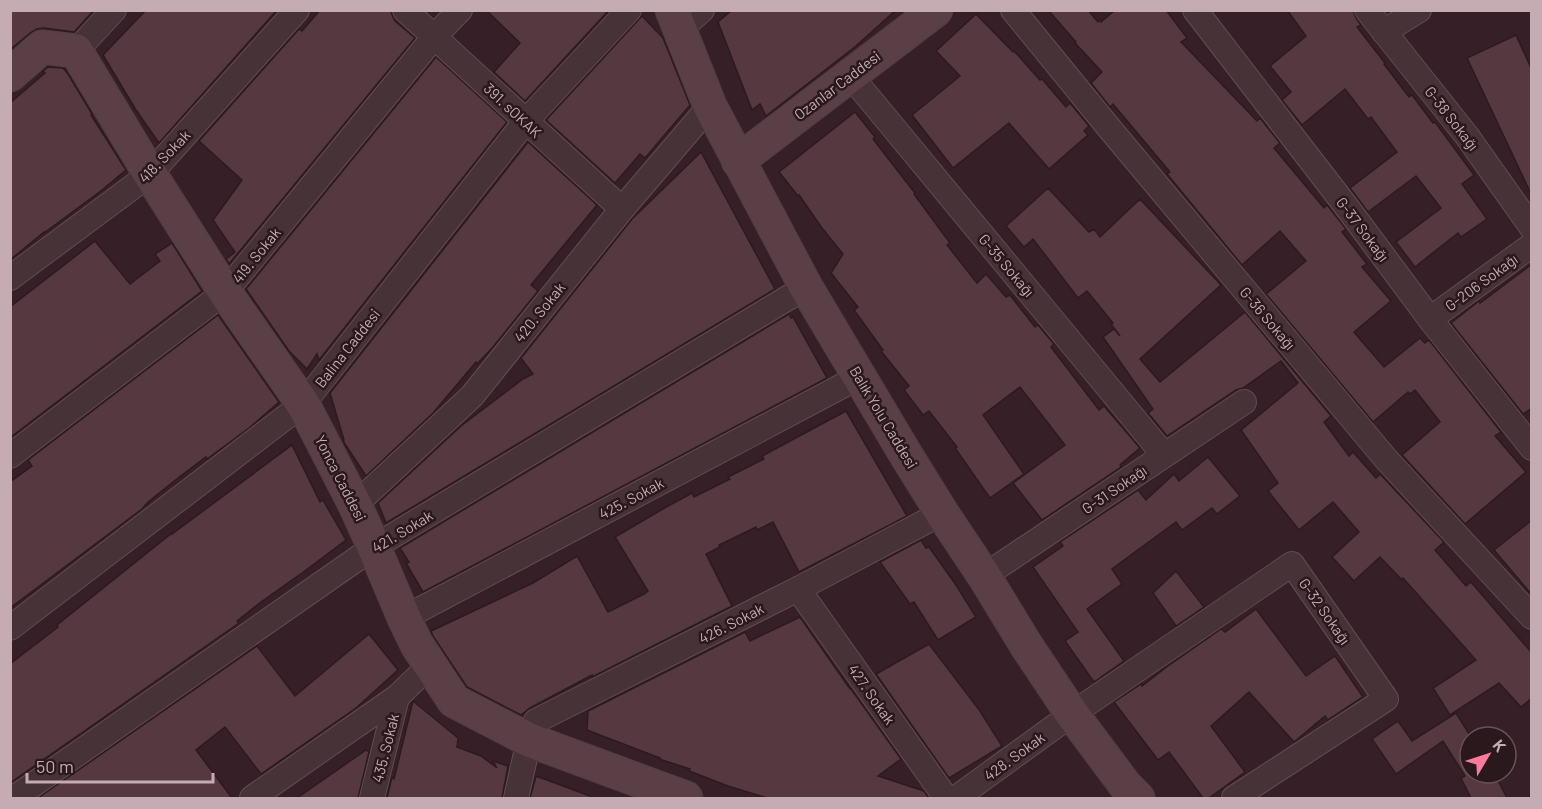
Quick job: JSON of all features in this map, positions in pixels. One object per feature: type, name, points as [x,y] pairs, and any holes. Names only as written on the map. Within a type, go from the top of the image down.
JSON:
[{"type":"street","points":[[10,75],[42,47],[76,51],[114,10]]},
{"type":"street","name":"418. Sokak","points":[[10,278],[150,174],[297,10]]},
{"type":"street","name":"391. sOKAK","points":[[405,10],[622,209]]},
{"type":"street","name":"419. Sokak","points":[[10,456],[225,292],[434,37],[460,10]]},
{"type":"street","name":"Balina Caddesi","points":[[10,628],[303,404],[525,122],[629,10]]},
{"type":"street","name":"Ozanlar Caddesi","points":[[738,161],[936,10]]},
{"type":"street","name":"G-36 Sokağı","points":[[1013,10],[1386,459],[1532,617]]},
{"type":"street","name":"G-37 Sokağı","points":[[1195,10],[1430,319],[1532,448]]},
{"type":"street","name":"G-38 Sokağı","points":[[1367,10],[1467,136],[1532,228]]},
{"type":"street","points":[[1384,32],[1419,10]]},
{"type":"street","name":"Balık Yolu Caddesi","points":[[685,17],[710,106],[806,287],[942,513],[1026,645],[1072,714],[1125,785],[1138,798]]},
{"type":"street","name":"Yonca Caddesi","points":[[76,51],[225,292],[303,404],[355,505],[417,645],[454,701],[529,740],[649,792],[686,798]]},
{"type":"street","name":"G-35 Sokağı","points":[[850,75],[1164,455]]},
{"type":"street","name":"420. Sokak","points":[[355,505],[472,396],[622,209],[710,106]]},
{"type":"street","name":"G-206 Sokağı","points":[[1430,319],[1532,245]]},
{"type":"street","name":"421. Sokak","points":[[14,798],[374,547],[806,287]]},
{"type":"street","name":"425. Sokak","points":[[404,618],[859,377]]},
{"type":"street","name":"G-31 Sokağı","points":[[984,576],[1244,402]]},
{"type":"street","name":"426. Sokak","points":[[529,740],[536,721],[798,589],[942,513]]},
{"type":"street","name":"G-32 Sokağı","points":[[1072,714],[1292,564],[1386,699],[1234,798]]},
{"type":"street","name":"427. Sokak","points":[[798,589],[946,798]]},
{"type":"street","points":[[252,798],[397,697],[430,665]]},
{"type":"street","name":"435. Sokak","points":[[372,798],[397,697]]},
{"type":"street","name":"428. Sokak","points":[[956,798],[1072,714]]},
{"type":"street","points":[[516,798],[529,740]]},
{"type":"building","points":[[10,10],[94,10],[74,32],[37,29],[11,49]]},
{"type":"building","points":[[146,10],[277,10],[159,143],[103,55]]},
{"type":"building","points":[[320,10],[391,10],[395,21],[415,38],[229,264],[226,259],[235,252],[213,220],[242,180],[199,141],[299,29],[302,31]]},
{"type":"building","points":[[486,10],[609,10],[525,101],[494,72],[520,43]]},
{"type":"building","points":[[732,10],[896,10],[856,46],[766,116],[760,104],[752,110],[718,22]]},
{"type":"building","points":[[1048,10],[1088,10],[1098,22],[1100,20],[1101,22],[1115,10],[1166,10],[1187,38],[1181,42],[1257,121],[1260,118],[1280,143],[1274,148],[1324,208],[1327,205],[1346,229],[1342,232],[1367,264],[1362,267],[1391,301],[1354,332],[1384,367],[1420,338],[1425,343],[1429,340],[1501,432],[1495,436],[1526,472],[1465,524],[1402,455],[1440,422],[1415,390],[1410,394],[1408,392],[1373,422],[1266,294],[1306,261],[1280,231],[1242,265],[1167,174],[1170,172],[1113,104],[1110,107],[1091,83],[1102,72]]},
{"type":"building","points":[[1287,10],[1353,10],[1361,25],[1357,27],[1384,64],[1409,97],[1412,95],[1433,123],[1435,122],[1474,175],[1462,184],[1487,219],[1461,237],[1458,233],[1415,267],[1396,242],[1441,208],[1416,176],[1368,212],[1350,188],[1397,152],[1371,117],[1368,119],[1345,89],[1302,125],[1282,100],[1291,92],[1270,66],[1306,36]]},
{"type":"building","points":[[976,14],[1040,80],[1042,79],[1066,107],[1070,103],[1089,126],[1084,131],[1088,135],[1049,169],[1009,123],[953,168],[912,115],[960,76],[936,51]]},
{"type":"building","points":[[642,16],[663,38],[690,105],[645,158],[640,154],[615,183],[546,120]]},
{"type":"building","points":[[1516,35],[1532,70],[1532,196],[1467,58]]},
{"type":"building","points":[[436,57],[507,122],[319,360],[317,354],[307,369],[289,351],[246,289]]},
{"type":"building","points":[[48,67],[63,68],[68,74],[126,170],[10,260],[10,103],[45,73],[43,71]]},
{"type":"building","points":[[855,112],[950,243],[947,245],[977,283],[986,274],[1006,297],[1010,295],[1035,327],[1038,325],[1054,344],[1051,347],[1099,410],[1104,406],[1140,448],[1120,465],[1121,467],[1042,520],[1013,483],[1065,445],[1020,387],[983,415],[1024,474],[990,498],[955,448],[957,447],[929,411],[923,415],[904,390],[909,386],[881,351],[883,350],[854,310],[858,307],[831,273],[843,254],[779,172]]},
{"type":"building","points":[[528,142],[597,205],[531,285],[538,291],[493,347],[477,364],[476,362],[433,413],[366,476],[343,441],[330,393]]},
{"type":"building","points":[[701,152],[775,289],[386,523],[378,503],[461,426],[523,379],[533,374],[521,358],[632,219]]},
{"type":"building","points":[[1048,188],[1089,232],[1094,229],[1100,237],[1140,199],[1221,285],[1140,359],[1160,382],[1245,312],[1331,416],[1324,422],[1349,456],[1353,452],[1376,478],[1380,474],[1444,542],[1435,550],[1466,586],[1471,582],[1532,653],[1532,698],[1521,707],[1499,683],[1450,715],[1433,688],[1476,660],[1403,578],[1402,580],[1380,557],[1354,581],[1332,557],[1359,532],[1333,502],[1299,530],[1268,491],[1278,483],[1241,430],[1298,383],[1281,361],[1167,436],[1148,413],[1153,409],[1103,337],[1114,329],[1120,336],[1111,324],[1113,323],[1087,291],[1078,298],[1033,239],[1024,247],[1006,226]]},
{"type":"building","points":[[95,241],[130,284],[160,261],[155,254],[172,243],[202,291],[11,437],[10,307]]},
{"type":"building","points":[[1532,264],[1532,408],[1523,414],[1451,323]]},
{"type":"building","points":[[789,314],[791,318],[793,317],[827,378],[423,592],[400,548]]},
{"type":"building","points":[[218,315],[279,402],[249,428],[178,478],[142,509],[10,608],[10,482],[32,466],[28,460]]},
{"type":"building","points":[[846,411],[907,516],[799,572],[773,522],[757,530],[756,527],[719,545],[720,547],[706,554],[732,606],[592,677],[592,675],[521,715],[467,687],[433,636],[431,631],[533,583],[577,556],[608,612],[644,594],[648,591],[615,537],[692,493],[694,497],[730,479],[728,477],[764,459],[762,456]]},
{"type":"building","points":[[292,445],[320,502],[323,500],[346,540],[261,602],[237,621],[239,623],[10,783],[10,664],[172,533]]},
{"type":"building","points":[[1208,457],[1240,496],[1217,514],[1212,508],[1182,530],[1176,522],[1112,569],[1122,584],[1087,609],[1124,661],[1094,682],[1065,641],[1078,632],[1033,567],[1063,546],[1060,542],[1138,490],[1146,500],[1174,474],[1179,481]]},
{"type":"building","points":[[1532,520],[1532,595],[1494,550]]},
{"type":"building","points":[[921,540],[926,548],[929,547],[976,617],[938,640],[914,602],[910,604],[880,562]]},
{"type":"building","points":[[1176,571],[1204,607],[1176,626],[1153,593]]},
{"type":"building","points":[[1256,609],[1306,676],[1335,656],[1363,697],[1328,720],[1325,716],[1294,742],[1249,692],[1211,726],[1245,772],[1209,798],[1203,798],[1169,752],[1158,760],[1114,702],[1141,684],[1142,686],[1221,629],[1225,632]]},
{"type":"building","points":[[800,617],[901,759],[878,776],[924,791],[929,798],[767,798],[728,786],[587,730],[588,711],[745,632],[750,641]]},
{"type":"building","points":[[369,634],[398,670],[356,708],[261,774],[225,727],[196,750],[232,798],[38,798],[257,646],[295,696]]},
{"type":"building","points":[[929,644],[980,711],[1002,746],[949,778],[876,674]]},
{"type":"building","points":[[413,701],[458,738],[457,747],[481,756],[497,768],[493,761],[508,766],[502,798],[387,798],[392,777],[394,779]]},
{"type":"building","points":[[1456,713],[1464,725],[1458,725],[1458,765],[1443,741],[1396,774],[1372,739],[1398,721],[1412,741]]},
{"type":"building","points":[[366,750],[369,752],[358,798],[297,798]]},
{"type":"building","points":[[536,776],[590,796],[590,798],[530,798]]},
{"type":"building","points":[[1464,785],[1500,785],[1507,798],[1471,798]]}]
